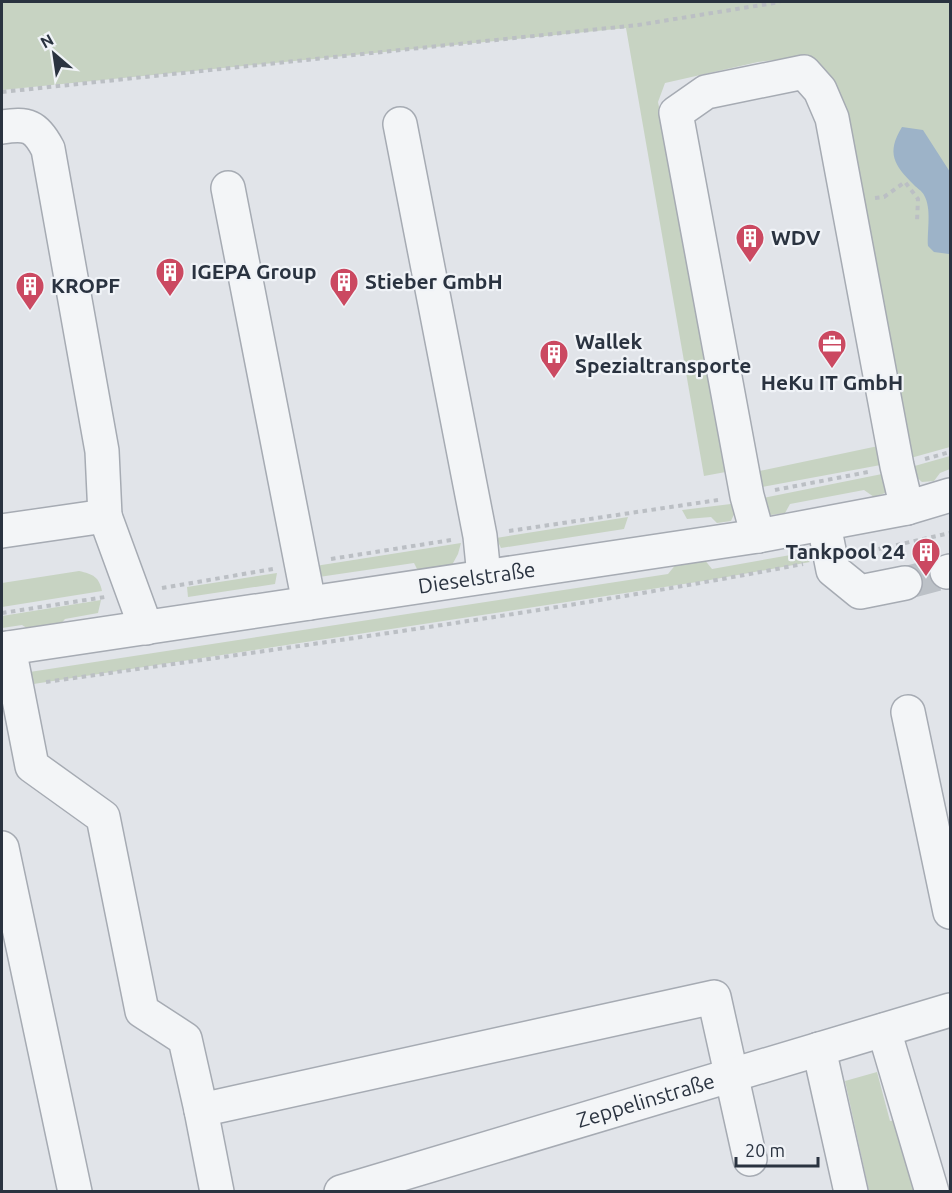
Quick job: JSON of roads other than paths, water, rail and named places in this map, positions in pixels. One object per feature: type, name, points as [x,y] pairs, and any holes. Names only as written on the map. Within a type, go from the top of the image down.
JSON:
[{"type":"street","points":[[758,536],[747,496],[676,113],[706,92],[804,72],[820,90],[832,118],[897,466],[907,508]]},
{"type":"street","points":[[400,123],[480,536],[484,576]]},
{"type":"street","points":[[2,127],[15,125],[31,128],[39,132],[48,149],[102,451],[105,516],[146,628]]},
{"type":"street","points":[[228,188],[309,603]]},
{"type":"street","name":"Dieselstraße","points":[[5,649],[758,536],[907,508],[951,495]]},
{"type":"street","points":[[2,531],[105,516]]},
{"type":"street","points":[[824,525],[833,570],[860,592],[905,584]]},
{"type":"street","points":[[5,649],[32,766],[103,817],[142,1011],[185,1039],[217,1191]]},
{"type":"street","points":[[908,712],[951,912]]},
{"type":"street","points":[[2,848],[75,1191]]},
{"type":"street","points":[[201,1110],[714,997],[750,1159]]},
{"type":"street","name":"Zeppelinstraße","points":[[342,1191],[385,1185],[733,1075],[951,1010]]},
{"type":"street","points":[[884,1030],[932,1191]]},
{"type":"street","points":[[819,1049],[851,1191]]},
{"type":"water","points":[[902,127],[923,130],[950,172],[949,254],[934,252],[928,246],[929,213],[926,201],[922,192],[901,171],[894,158],[894,144]]},
{"type":"tunnel","points":[[905,583],[947,572]]},
{"type":"place","name":"WDV","points":[[750,264]]},
{"type":"place","name":"IGEPA Group","points":[[170,298]]},
{"type":"place","name":"Stieber GmbH","points":[[344,308]]},
{"type":"place","name":"KROPF","points":[[30,312]]},
{"type":"place","name":"HeKu IT GmbH","points":[[832,370]]},
{"type":"place","name":"Wallek Spezialtransporte","points":[[554,380]]},
{"type":"place","name":"Tankpool 24","points":[[926,578]]}]
